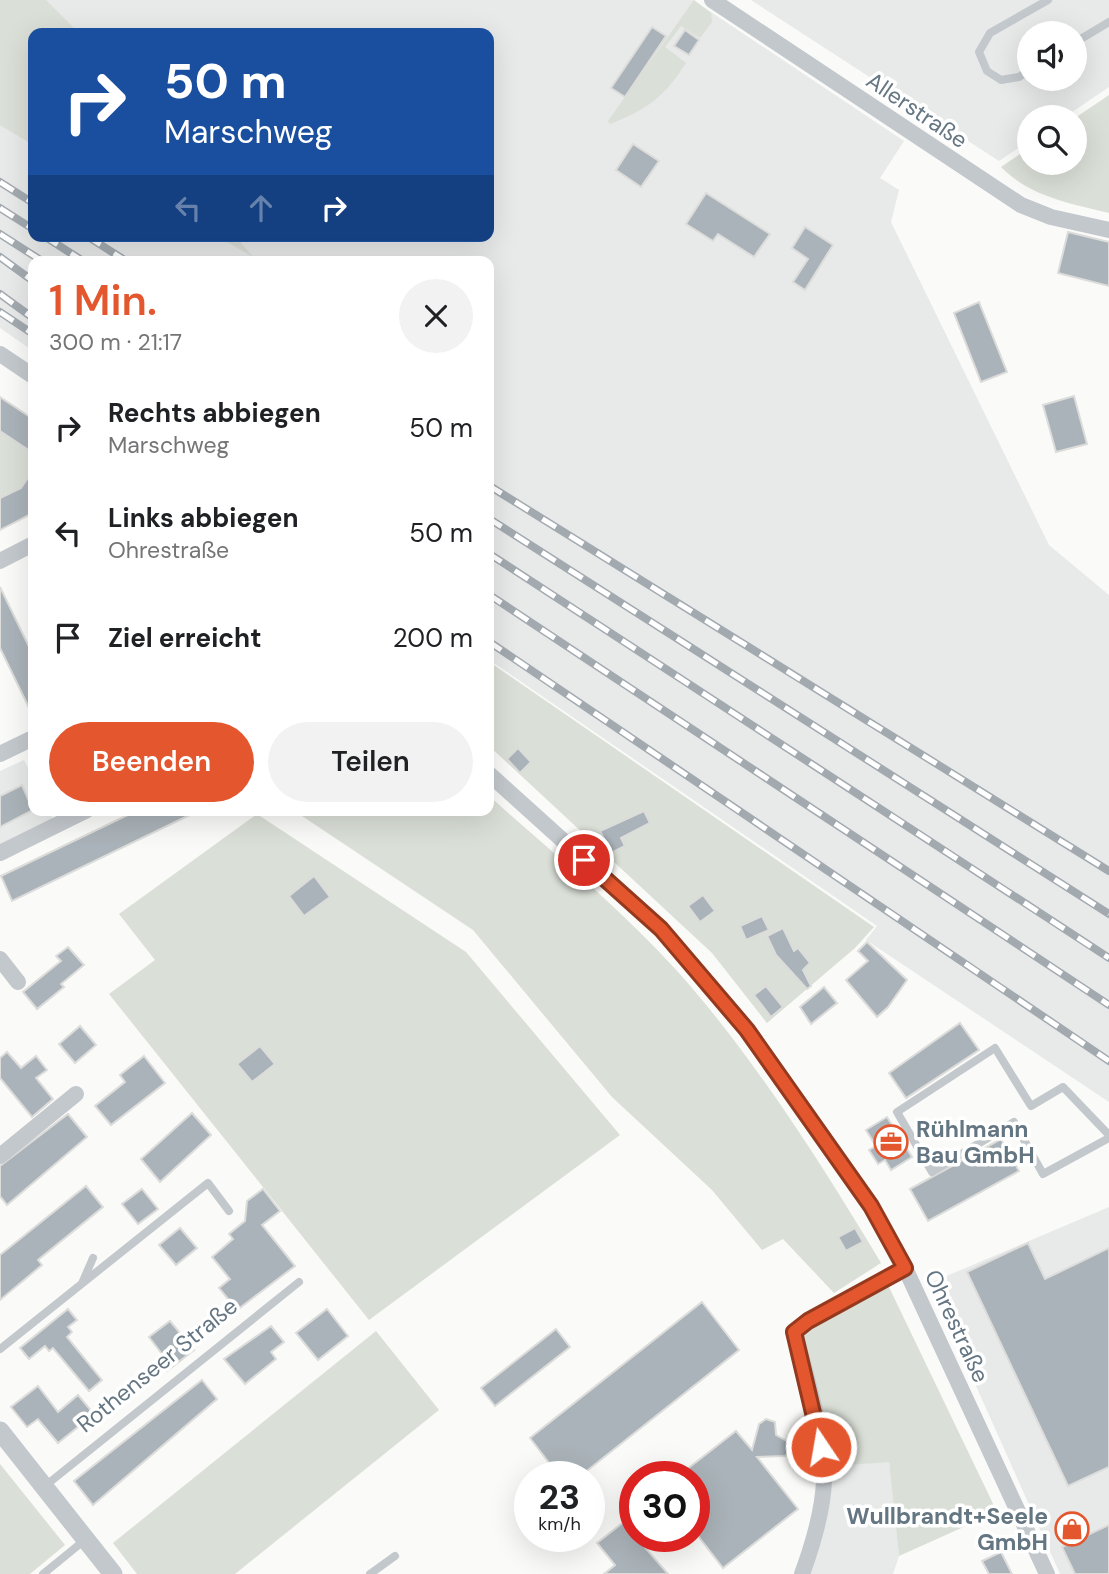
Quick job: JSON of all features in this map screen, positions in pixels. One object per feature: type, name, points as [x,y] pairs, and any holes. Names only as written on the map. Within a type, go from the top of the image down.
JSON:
[{"type":"street","name":"Allerstraße","points":[[712,0],[1021,205],[1051,217],[1109,230]]},
{"type":"street","points":[[0,354],[28,373]]},
{"type":"street","points":[[0,561],[28,547]]},
{"type":"street","points":[[0,754],[28,740]]},
{"type":"street","name":"Ohrestraße","points":[[494,778],[661,929],[747,1030],[871,1206],[905,1268],[1047,1574]]},
{"type":"street","points":[[0,853],[75,816]]},
{"type":"street","points":[[0,959],[18,982]]},
{"type":"street","points":[[0,1156],[76,1094]]},
{"type":"street","points":[[802,1574],[817,1528],[824,1479],[821,1447],[794,1332],[808,1321],[905,1268]]},
{"type":"street","points":[[0,1431],[113,1574]]},
{"type":"lane","points":[[1017,76],[1001,80],[987,71],[979,52],[990,33],[1048,0]]},
{"type":"lane","points":[[1087,35],[1109,22]]},
{"type":"lane","points":[[995,1048],[1031,1106],[1063,1087],[1109,1137],[1043,1174],[1014,1122],[932,1172],[897,1112],[995,1048]]},
{"type":"lane","points":[[0,1349],[208,1183],[229,1211]]},
{"type":"lane","points":[[82,1284],[93,1258]]},
{"type":"lane","name":"Rothenseer Straße","points":[[45,1486],[299,1282]]},
{"type":"lane","points":[[43,1574],[86,1539]]},
{"type":"lane","points":[[370,1574],[395,1556]]},
{"type":"shaded area","points":[[0,0],[693,0],[904,141],[880,178],[899,190],[891,222],[1049,545],[1109,595],[1109,1102],[866,940],[877,926],[494,663],[494,256],[28,256],[28,348],[0,328]]},
{"type":"shaded area","points":[[0,0],[46,0],[74,28],[28,28],[28,142],[0,125]]},
{"type":"shaded area","points":[[694,0],[711,13],[712,22],[700,38],[681,26],[665,47],[686,63],[654,101],[610,124],[608,121]]},
{"type":"shaded area","points":[[751,0],[1109,0],[1109,87],[1083,105],[1017,105],[1017,149],[999,161]]},
{"type":"shaded area","points":[[1109,95],[1109,213],[1038,192],[1001,167],[1017,156],[1017,175],[1087,175],[1087,110]]},
{"type":"shaded area","points":[[227,242],[240,242],[251,256]]},
{"type":"shaded area","points":[[0,431],[28,450],[28,484],[0,498]]},
{"type":"shaded area","points":[[494,665],[874,927],[855,948],[767,1023],[712,953],[494,751]]},
{"type":"shaded area","points":[[24,760],[28,768],[28,816],[51,816],[54,821],[0,847],[0,771]]},
{"type":"shaded area","points":[[494,800],[633,926],[706,1005],[786,1113],[881,1263],[834,1293],[783,1239],[762,1250],[712,1190],[612,1097],[473,930],[302,816],[494,816]]},
{"type":"shaded area","points":[[254,816],[260,816],[466,952],[620,1135],[369,1320],[109,994],[155,960],[119,914]]},
{"type":"shaded area","points":[[1109,1207],[1109,1574],[1060,1574],[930,1283]]},
{"type":"shaded area","points":[[888,1285],[997,1512],[899,1556],[889,1462],[833,1466],[802,1334]]},
{"type":"shaded area","points":[[376,1331],[439,1410],[235,1574],[137,1574],[113,1543]]},
{"type":"shaded area","points":[[889,1461],[899,1556],[893,1574],[808,1574],[824,1526],[833,1466]]},
{"type":"shaded area","points":[[0,1464],[65,1545],[30,1574],[0,1574]]},
{"type":"building","points":[[652,27],[666,36],[625,97],[611,88]]},
{"type":"building","points":[[685,30],[699,40],[689,55],[674,46]]},
{"type":"building","points":[[633,144],[659,161],[641,187],[616,170]]},
{"type":"building","points":[[706,193],[770,234],[754,257],[718,234],[713,241],[686,224]]},
{"type":"building","points":[[805,227],[833,245],[805,290],[793,282],[808,259],[792,248]]},
{"type":"building","points":[[1068,232],[1109,242],[1109,286],[1058,273]]},
{"type":"building","points":[[979,302],[1007,372],[981,382],[954,313]]},
{"type":"building","points":[[1074,396],[1087,444],[1056,452],[1043,405]]},
{"type":"building","points":[[0,397],[28,416],[28,450],[0,431]]},
{"type":"building","points":[[28,478],[28,516],[0,530],[0,498],[21,488]]},
{"type":"building","points":[[0,587],[28,645],[28,706],[0,648]]},
{"type":"building","points":[[518,748],[531,762],[520,773],[507,759]]},
{"type":"building","points":[[22,785],[28,799],[28,813],[0,827],[0,796]]},
{"type":"building","points":[[644,811],[650,823],[621,838],[625,846],[611,853],[600,831]]},
{"type":"building","points":[[126,816],[188,816],[12,901],[1,876]]},
{"type":"building","points":[[314,876],[330,897],[304,916],[289,896]]},
{"type":"building","points":[[703,895],[715,911],[700,922],[688,906]]},
{"type":"building","points":[[762,916],[769,930],[746,940],[740,926]]},
{"type":"building","points":[[783,928],[794,951],[798,948],[810,963],[803,970],[811,986],[807,989],[776,955],[767,936]]},
{"type":"building","points":[[867,942],[907,980],[888,1007],[877,1017],[846,980],[868,961],[858,951]]},
{"type":"building","points":[[68,947],[84,965],[61,984],[64,987],[37,1009],[23,992],[61,961],[56,956]]},
{"type":"building","points":[[766,986],[783,1007],[771,1017],[754,995]]},
{"type":"building","points":[[824,987],[837,1003],[811,1024],[800,1007]]},
{"type":"building","points":[[960,1023],[979,1050],[906,1098],[889,1073]]},
{"type":"building","points":[[80,1026],[96,1045],[75,1063],[59,1044]]},
{"type":"building","points":[[260,1046],[275,1064],[252,1082],[237,1064]]},
{"type":"building","points":[[7,1052],[21,1068],[36,1056],[47,1070],[36,1078],[53,1099],[32,1117],[0,1078],[0,1058]]},
{"type":"building","points":[[144,1056],[165,1083],[111,1125],[95,1106],[125,1082],[120,1075]]},
{"type":"building","points":[[192,1113],[211,1135],[160,1182],[141,1159]]},
{"type":"building","points":[[68,1114],[87,1137],[7,1205],[0,1196],[0,1166]]},
{"type":"building","points":[[887,1117],[912,1157],[891,1170],[885,1160],[878,1164],[869,1150],[876,1146],[866,1130]]},
{"type":"building","points":[[1001,1139],[1019,1171],[928,1221],[910,1189]]},
{"type":"building","points":[[86,1186],[103,1207],[38,1260],[42,1265],[0,1300],[0,1255]]},
{"type":"building","points":[[142,1189],[158,1209],[138,1224],[122,1204]]},
{"type":"building","points":[[263,1189],[280,1211],[262,1225],[295,1266],[237,1310],[219,1288],[230,1279],[212,1257],[233,1239],[229,1234],[245,1221],[247,1201]]},
{"type":"building","points":[[180,1228],[197,1248],[176,1265],[159,1245]]},
{"type":"building","points":[[855,1228],[863,1242],[846,1251],[838,1237]]},
{"type":"building","points":[[1028,1243],[1045,1279],[1109,1248],[1109,1467],[1068,1486],[967,1272]]},
{"type":"building","points":[[702,1302],[739,1350],[599,1461],[548,1461],[530,1438]]},
{"type":"building","points":[[68,1309],[77,1320],[68,1327],[72,1332],[67,1337],[102,1380],[89,1391],[53,1348],[49,1351],[45,1346],[29,1359],[20,1348]]},
{"type":"building","points":[[327,1309],[348,1336],[318,1360],[296,1333]]},
{"type":"building","points":[[170,1321],[194,1350],[167,1371],[157,1358],[162,1354],[149,1337]]},
{"type":"building","points":[[271,1326],[284,1342],[271,1352],[276,1359],[245,1384],[224,1359]]},
{"type":"building","points":[[556,1329],[570,1347],[495,1406],[481,1388]]},
{"type":"building","points":[[202,1380],[217,1399],[93,1505],[74,1481]]},
{"type":"building","points":[[38,1386],[58,1412],[78,1395],[94,1414],[58,1443],[38,1419],[27,1427],[11,1407]]},
{"type":"building","points":[[766,1419],[775,1422],[776,1435],[790,1443],[791,1451],[785,1456],[757,1457],[798,1509],[723,1568],[710,1551],[710,1461],[698,1461],[736,1431],[752,1450],[759,1424]]},
{"type":"building","points":[[1109,1525],[1109,1574],[1075,1574],[1062,1547]]},
{"type":"building","points":[[619,1526],[619,1552],[649,1552],[668,1574],[604,1574],[615,1565],[604,1552],[605,1537]]},
{"type":"building","points":[[1001,1552],[1012,1574],[989,1574],[982,1561]]},
{"type":"railway","points":[[0,182],[28,200]]},
{"type":"railway","points":[[0,208],[28,226]]},
{"type":"railway","points":[[0,234],[34,256]]},
{"type":"railway","points":[[53,242],[75,256]]},
{"type":"railway","points":[[96,242],[118,256]]},
{"type":"railway","points":[[0,257],[28,277]]},
{"type":"railway","points":[[0,294],[28,314]]},
{"type":"railway","points":[[0,312],[28,331]]},
{"type":"railway","points":[[494,489],[1109,871]]},
{"type":"railway","points":[[494,522],[1109,914]]},
{"type":"railway","points":[[494,557],[1109,958]]},
{"type":"railway","points":[[494,598],[1109,1005]]},
{"type":"railway","points":[[494,645],[1109,1061]]},
{"type":"place","name":"Rühlmann Bau GmbH","points":[[891,1142]]},
{"type":"place","name":"Wullbrandt+Seele GmbH","points":[[1072,1529]]},
{"type":"route","points":[[584,860],[661,929],[747,1030],[871,1206],[905,1268],[808,1321],[794,1332],[821,1447]]}]
